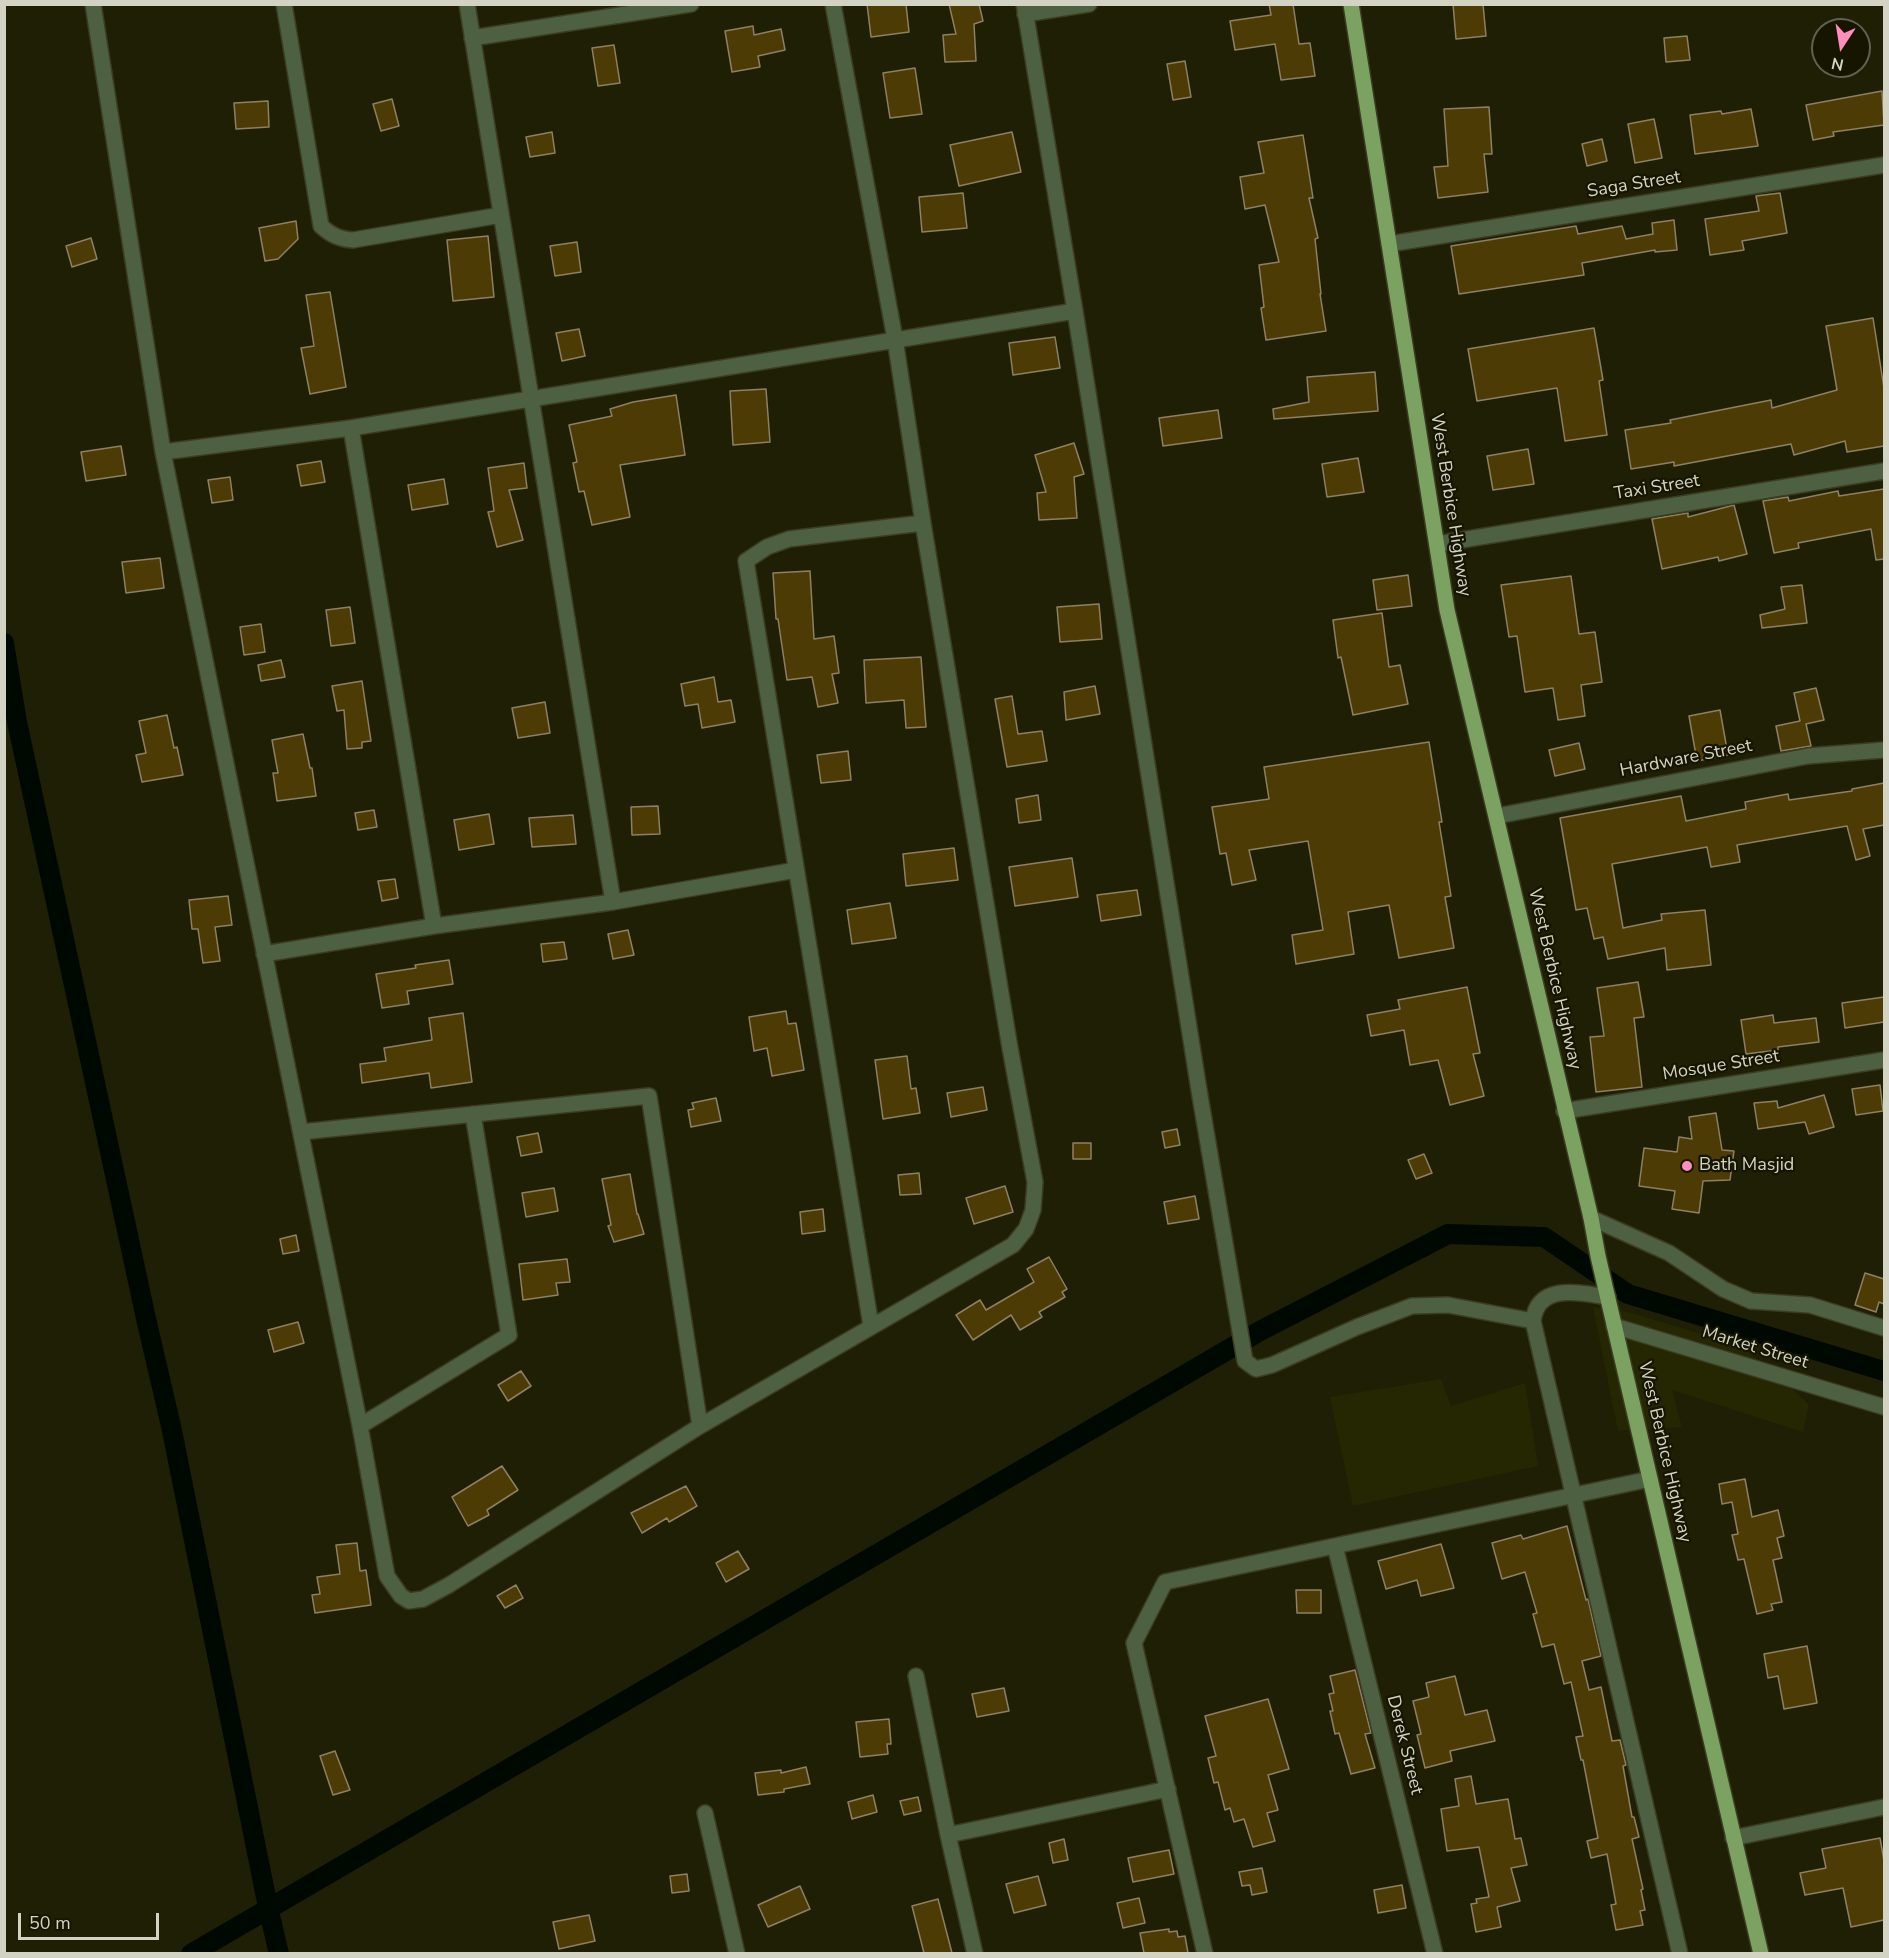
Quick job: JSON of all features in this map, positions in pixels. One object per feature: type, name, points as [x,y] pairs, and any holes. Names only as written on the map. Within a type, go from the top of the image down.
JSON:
[{"type":"main road","name":"West Berbice Highway","points":[[1351,4],[1447,610],[1761,1953]]},
{"type":"street","points":[[93,4],[163,453],[360,1426],[387,1576],[401,1596],[409,1601],[423,1599],[449,1585],[700,1426],[1013,1245],[1026,1229],[1033,1210],[1035,1182],[1010,1048],[922,523],[895,339],[833,4]]},
{"type":"street","points":[[284,4],[321,226],[340,239],[353,240],[501,215]]},
{"type":"street","points":[[467,4],[613,902]]},
{"type":"street","points":[[472,38],[691,4]]},
{"type":"street","points":[[1089,4],[1025,9],[1199,1090],[1245,1361],[1256,1369],[1272,1365],[1357,1327],[1412,1306],[1448,1305],[1533,1322]]},
{"type":"street","name":"Saga Street","points":[[1389,244],[1884,165]]},
{"type":"street","points":[[163,453],[351,428],[1075,311]]},
{"type":"street","points":[[351,428],[434,926]]},
{"type":"street","name":"Taxi Street","points":[[1437,544],[1884,471]]},
{"type":"street","points":[[872,1326],[746,561],[767,547],[789,539],[922,523]]},
{"type":"street","name":"Hardware Street","points":[[1497,816],[1809,756],[1884,750]]},
{"type":"street","points":[[264,954],[434,926],[613,902],[796,870]]},
{"type":"street","name":"Mosque Street","points":[[1564,1111],[1884,1060]]},
{"type":"street","points":[[301,1132],[649,1096],[700,1426]]},
{"type":"street","points":[[360,1426],[509,1335],[473,1114]]},
{"type":"street","points":[[1591,1218],[1669,1253],[1723,1289],[1751,1301],[1810,1305],[1884,1328]]},
{"type":"street","points":[[1607,1292],[1556,1294],[1539,1304],[1534,1311],[1533,1322],[1680,1953]]},
{"type":"street","name":"Market Street","points":[[1614,1326],[1884,1407]]},
{"type":"street","points":[[1205,1953],[1134,1643],[1165,1582],[1650,1479]]},
{"type":"street","name":"Derek Street","points":[[1335,1546],[1435,1953]]},
{"type":"street","points":[[916,1676],[948,1835],[975,1953]]},
{"type":"street","points":[[948,1835],[1168,1789]]},
{"type":"street","points":[[1733,1838],[1884,1807]]},
{"type":"street","points":[[705,1813],[737,1953]]},
{"type":"shaded area","points":[[1593,1307],[1628,1312],[1742,1346],[1809,1404],[1803,1432],[1672,1390],[1682,1427],[1618,1431]]},
{"type":"shaded area","points":[[1441,1379],[1451,1406],[1525,1383],[1538,1466],[1353,1506],[1330,1397]]},
{"type":"building","points":[[867,4],[906,4],[909,32],[871,37]]},
{"type":"building","points":[[949,4],[979,4],[983,21],[974,24],[976,61],[945,62],[943,35],[956,34]]},
{"type":"building","points":[[1269,4],[1293,4],[1299,44],[1310,43],[1315,76],[1281,80],[1275,44],[1235,50],[1230,21],[1271,15]]},
{"type":"building","points":[[1453,4],[1483,4],[1486,36],[1456,39]]},
{"type":"building","points":[[753,26],[754,35],[781,29],[785,50],[758,56],[760,67],[732,72],[725,31]]},
{"type":"building","points":[[1687,36],[1690,60],[1666,62],[1664,38]]},
{"type":"building","points":[[614,45],[620,83],[598,86],[592,48]]},
{"type":"building","points":[[1185,61],[1191,97],[1173,100],[1167,64]]},
{"type":"building","points":[[915,68],[922,114],[890,118],[883,73]]},
{"type":"building","points":[[1882,91],[1884,125],[1833,132],[1834,136],[1813,140],[1806,105]]},
{"type":"building","points":[[392,99],[399,126],[381,131],[373,104]]},
{"type":"building","points":[[268,101],[269,127],[236,129],[234,103]]},
{"type":"building","points":[[1489,107],[1492,154],[1484,154],[1488,192],[1438,198],[1434,167],[1448,166],[1444,109]]},
{"type":"building","points":[[1751,109],[1758,146],[1695,154],[1690,115],[1721,111],[1722,114]]},
{"type":"building","points":[[1654,119],[1662,158],[1635,163],[1628,124]]},
{"type":"building","points":[[552,132],[555,153],[530,157],[526,137]]},
{"type":"building","points":[[1012,132],[1021,172],[959,186],[950,145]]},
{"type":"building","points":[[1303,135],[1313,198],[1309,198],[1318,238],[1315,239],[1326,331],[1266,340],[1261,308],[1264,307],[1259,265],[1279,262],[1265,205],[1245,209],[1240,177],[1264,173],[1258,142]]},
{"type":"building","points":[[1602,139],[1607,161],[1587,166],[1582,144]]},
{"type":"building","points":[[963,193],[967,228],[922,232],[919,197]]},
{"type":"building","points":[[1780,193],[1787,233],[1742,241],[1744,250],[1710,255],[1705,219],[1759,211],[1756,196]]},
{"type":"building","points":[[1674,220],[1677,250],[1655,252],[1655,250],[1582,263],[1584,275],[1459,294],[1451,246],[1576,226],[1578,234],[1622,226],[1626,239],[1653,234],[1652,223]]},
{"type":"building","points":[[296,221],[298,239],[278,259],[265,261],[259,228]]},
{"type":"building","points":[[488,236],[494,297],[453,301],[447,240]]},
{"type":"building","points":[[91,238],[97,259],[72,267],[66,246]]},
{"type":"building","points":[[577,242],[581,272],[555,276],[550,246]]},
{"type":"building","points":[[330,292],[346,387],[310,394],[301,348],[314,346],[306,295]]},
{"type":"building","points":[[1873,318],[1884,388],[1884,446],[1847,452],[1845,441],[1794,455],[1791,444],[1674,466],[1674,462],[1631,469],[1625,430],[1671,423],[1670,420],[1771,400],[1772,408],[1837,390],[1826,326]]},
{"type":"building","points":[[1594,328],[1603,380],[1599,381],[1607,435],[1565,441],[1557,388],[1477,401],[1468,349]]},
{"type":"building","points":[[579,329],[585,356],[562,361],[556,333]]},
{"type":"building","points":[[1055,337],[1060,368],[1013,375],[1009,343]]},
{"type":"building","points":[[1375,372],[1378,411],[1274,419],[1273,409],[1309,402],[1307,377]]},
{"type":"building","points":[[766,389],[770,442],[733,445],[730,391]]},
{"type":"building","points":[[676,395],[685,455],[620,465],[630,517],[592,525],[584,491],[579,492],[573,463],[577,462],[569,425],[612,416],[610,409],[633,402]]},
{"type":"building","points":[[1218,410],[1222,438],[1163,446],[1159,418]]},
{"type":"building","points":[[1074,443],[1084,474],[1074,477],[1077,518],[1039,520],[1037,493],[1046,492],[1035,455]]},
{"type":"building","points":[[121,446],[126,475],[86,481],[81,452]]},
{"type":"building","points":[[1528,449],[1534,484],[1493,490],[1487,456]]},
{"type":"building","points":[[1358,458],[1364,492],[1327,497],[1322,464]]},
{"type":"building","points":[[321,461],[325,482],[301,486],[297,465]]},
{"type":"building","points":[[524,463],[527,488],[509,490],[523,540],[497,547],[488,512],[494,511],[488,468]]},
{"type":"building","points":[[230,477],[233,500],[212,503],[208,480]]},
{"type":"building","points":[[444,479],[448,504],[412,510],[408,485]]},
{"type":"building","points":[[1884,489],[1884,559],[1876,560],[1871,529],[1798,543],[1799,548],[1774,553],[1763,501],[1788,497],[1789,501],[1838,491],[1839,496]]},
{"type":"building","points":[[1734,505],[1747,554],[1719,561],[1718,557],[1662,569],[1652,519],[1688,513],[1688,517]]},
{"type":"building","points":[[160,558],[164,588],[126,593],[122,562]]},
{"type":"building","points":[[810,571],[814,639],[834,636],[839,673],[832,674],[838,703],[818,707],[812,677],[787,680],[778,619],[776,619],[773,573]]},
{"type":"building","points":[[1408,575],[1412,606],[1377,610],[1373,580]]},
{"type":"building","points":[[1571,576],[1579,634],[1595,632],[1602,682],[1581,685],[1585,716],[1558,720],[1553,688],[1525,692],[1517,636],[1509,637],[1501,585]]},
{"type":"building","points":[[1802,585],[1807,623],[1762,628],[1760,615],[1785,609],[1781,587]]},
{"type":"building","points":[[1099,604],[1102,639],[1060,642],[1057,607]]},
{"type":"building","points":[[350,607],[355,643],[331,646],[326,610]]},
{"type":"building","points":[[1382,613],[1389,667],[1400,665],[1408,704],[1353,715],[1341,657],[1338,658],[1333,620]]},
{"type":"building","points":[[261,624],[265,652],[244,655],[240,627]]},
{"type":"building","points":[[921,657],[926,727],[906,728],[904,700],[866,703],[864,660]]},
{"type":"building","points":[[281,660],[285,677],[261,681],[258,665]]},
{"type":"building","points":[[714,677],[718,702],[731,700],[735,722],[702,728],[698,704],[685,706],[681,684]]},
{"type":"building","points":[[362,681],[371,741],[362,742],[362,748],[347,749],[344,710],[337,711],[332,686]]},
{"type":"building","points":[[1095,686],[1100,714],[1066,720],[1064,692]]},
{"type":"building","points":[[1816,688],[1824,720],[1806,724],[1811,746],[1781,751],[1776,726],[1800,721],[1794,693]]},
{"type":"building","points":[[1012,696],[1018,734],[1042,731],[1047,761],[1007,767],[995,699]]},
{"type":"building","points":[[545,702],[550,733],[518,738],[512,708]]},
{"type":"building","points":[[1720,710],[1728,755],[1697,761],[1689,716]]},
{"type":"building","points":[[167,715],[183,775],[142,782],[136,755],[146,753],[139,721]]},
{"type":"building","points":[[303,734],[310,768],[312,768],[316,796],[277,801],[273,773],[278,773],[272,740]]},
{"type":"building","points":[[1429,742],[1451,896],[1445,897],[1454,948],[1399,958],[1389,905],[1348,912],[1354,954],[1296,964],[1292,935],[1323,930],[1308,841],[1249,850],[1256,880],[1232,885],[1226,853],[1220,854],[1212,807],[1269,799],[1264,767]]},
{"type":"building","points":[[1579,743],[1585,769],[1555,776],[1549,750]]},
{"type":"building","points":[[848,751],[851,780],[821,783],[817,755]]},
{"type":"building","points":[[1884,783],[1884,825],[1863,829],[1870,856],[1856,860],[1847,826],[1737,845],[1740,862],[1711,867],[1707,847],[1612,864],[1623,928],[1662,920],[1661,914],[1705,910],[1711,965],[1667,970],[1665,948],[1608,959],[1603,937],[1594,939],[1587,908],[1576,910],[1560,818],[1681,796],[1686,821],[1746,809],[1745,802],[1788,794],[1789,800],[1852,791],[1852,789]]},
{"type":"building","points":[[1038,795],[1041,820],[1019,823],[1016,799]]},
{"type":"building","points":[[658,806],[660,834],[632,835],[631,807]]},
{"type":"building","points":[[374,810],[377,827],[358,830],[355,813]]},
{"type":"building","points":[[489,814],[494,844],[459,850],[454,820]]},
{"type":"building","points":[[573,815],[576,844],[532,847],[529,818]]},
{"type":"building","points":[[954,848],[958,880],[906,886],[903,854]]},
{"type":"building","points":[[1072,858],[1078,897],[1015,906],[1009,867]]},
{"type":"building","points":[[395,879],[398,898],[382,901],[378,881]]},
{"type":"building","points":[[1137,890],[1141,915],[1101,921],[1097,895]]},
{"type":"building","points":[[228,896],[232,925],[215,927],[220,961],[203,963],[198,929],[192,929],[189,900]]},
{"type":"building","points":[[890,903],[896,938],[852,944],[847,910]]},
{"type":"building","points":[[628,930],[634,955],[613,959],[608,934]]},
{"type":"building","points":[[564,942],[567,959],[543,962],[541,944]]},
{"type":"building","points":[[449,960],[453,984],[407,991],[409,1004],[382,1008],[376,974]]},
{"type":"building","points":[[1638,982],[1644,1017],[1634,1018],[1642,1087],[1596,1092],[1590,1037],[1604,1036],[1597,988]]},
{"type":"building","points":[[1467,987],[1480,1053],[1473,1054],[1484,1096],[1450,1105],[1438,1060],[1410,1065],[1404,1030],[1371,1036],[1367,1015],[1400,1009],[1398,1000]]},
{"type":"building","points":[[1884,997],[1884,1022],[1845,1028],[1842,1003]]},
{"type":"building","points":[[786,1011],[788,1024],[796,1023],[804,1070],[772,1076],[767,1048],[754,1051],[749,1017]]},
{"type":"building","points":[[463,1013],[472,1082],[431,1088],[429,1073],[362,1083],[360,1064],[386,1061],[384,1048],[432,1040],[429,1018]]},
{"type":"building","points":[[1773,1015],[1774,1023],[1816,1018],[1819,1042],[1746,1054],[1741,1020]]},
{"type":"building","points":[[907,1056],[911,1089],[916,1088],[920,1113],[883,1119],[875,1060]]},
{"type":"building","points":[[1880,1085],[1883,1111],[1856,1115],[1852,1089]]},
{"type":"building","points":[[983,1087],[987,1110],[951,1117],[947,1093]]},
{"type":"building","points":[[1824,1095],[1834,1127],[1809,1134],[1805,1122],[1758,1129],[1754,1103],[1777,1101],[1778,1108]]},
{"type":"building","points":[[716,1098],[721,1121],[691,1127],[688,1110],[694,1109],[692,1103]]},
{"type":"building","name":"Bath Masjid","points":[[1716,1113],[1722,1150],[1734,1151],[1730,1180],[1703,1181],[1699,1213],[1672,1209],[1675,1191],[1639,1186],[1644,1148],[1677,1152],[1679,1137],[1692,1139],[1689,1117]]},
{"type":"building","points":[[1177,1129],[1180,1145],[1165,1148],[1162,1132]]},
{"type":"building","points":[[538,1133],[542,1152],[521,1156],[517,1137]]},
{"type":"building","points":[[1073,1143],[1091,1143],[1091,1159],[1073,1159]]},
{"type":"building","points":[[1424,1154],[1432,1173],[1416,1179],[1408,1160]]},
{"type":"building","points":[[919,1173],[921,1194],[900,1195],[898,1175]]},
{"type":"building","points":[[630,1174],[637,1214],[644,1234],[614,1242],[608,1226],[611,1225],[602,1179]]},
{"type":"building","points":[[1005,1186],[1013,1212],[974,1224],[966,1198]]},
{"type":"building","points":[[554,1188],[558,1211],[526,1217],[522,1193]]},
{"type":"building","points":[[1195,1196],[1199,1219],[1168,1224],[1164,1202]]},
{"type":"building","points":[[823,1209],[825,1231],[802,1234],[800,1212]]},
{"type":"building","points":[[296,1235],[299,1251],[283,1254],[280,1239]]},
{"type":"building","points":[[1049,1257],[1067,1289],[1062,1292],[1065,1297],[1039,1312],[1042,1317],[1020,1330],[1011,1315],[973,1340],[956,1315],[980,1300],[986,1310],[1034,1282],[1027,1269]]},
{"type":"building","points":[[567,1259],[570,1282],[556,1283],[558,1295],[523,1300],[519,1264]]},
{"type":"building","points":[[1865,1273],[1884,1279],[1884,1304],[1879,1302],[1876,1312],[1855,1305]]},
{"type":"building","points":[[298,1322],[304,1343],[274,1352],[268,1330]]},
{"type":"building","points":[[521,1371],[531,1386],[508,1401],[498,1385]]},
{"type":"building","points":[[502,1466],[518,1490],[487,1510],[489,1515],[468,1526],[452,1497]]},
{"type":"building","points":[[1745,1479],[1752,1517],[1778,1510],[1784,1536],[1777,1538],[1782,1558],[1773,1560],[1782,1602],[1771,1604],[1773,1610],[1757,1614],[1744,1559],[1738,1560],[1732,1535],[1738,1534],[1732,1502],[1722,1504],[1719,1484]]},
{"type":"building","points":[[686,1486],[697,1506],[669,1522],[667,1518],[642,1533],[631,1513]]},
{"type":"building","points":[[1567,1526],[1586,1600],[1588,1599],[1601,1656],[1582,1661],[1589,1690],[1601,1687],[1612,1741],[1620,1740],[1626,1765],[1623,1766],[1632,1817],[1634,1817],[1639,1837],[1632,1839],[1643,1889],[1641,1890],[1645,1910],[1640,1911],[1643,1925],[1616,1930],[1611,1905],[1616,1904],[1607,1854],[1591,1858],[1587,1841],[1598,1838],[1583,1760],[1581,1760],[1576,1737],[1583,1736],[1571,1682],[1564,1684],[1554,1644],[1542,1647],[1533,1614],[1537,1613],[1525,1572],[1502,1579],[1492,1543],[1521,1535],[1523,1539]]},
{"type":"building","points":[[357,1543],[360,1571],[366,1570],[371,1605],[315,1613],[312,1595],[320,1594],[317,1577],[340,1574],[336,1545]]},
{"type":"building","points":[[1441,1544],[1454,1588],[1421,1596],[1417,1580],[1386,1589],[1378,1561]]},
{"type":"building","points":[[738,1551],[749,1569],[726,1582],[716,1563]]},
{"type":"building","points":[[516,1585],[523,1598],[505,1608],[497,1596]]},
{"type":"building","points":[[1296,1590],[1321,1590],[1321,1613],[1297,1613]]},
{"type":"building","points":[[1807,1646],[1817,1703],[1784,1709],[1778,1676],[1768,1678],[1764,1654]]},
{"type":"building","points":[[1355,1670],[1371,1733],[1365,1734],[1375,1768],[1351,1774],[1339,1733],[1335,1734],[1329,1694],[1334,1693],[1330,1676]]},
{"type":"building","points":[[1455,1676],[1465,1715],[1487,1710],[1495,1741],[1450,1751],[1452,1761],[1425,1768],[1417,1735],[1421,1734],[1413,1701],[1429,1697],[1426,1683]]},
{"type":"building","points":[[1004,1688],[1009,1711],[977,1717],[972,1694]]},
{"type":"building","points":[[1268,1699],[1289,1769],[1268,1775],[1278,1810],[1267,1813],[1275,1841],[1253,1847],[1244,1819],[1234,1822],[1230,1808],[1225,1810],[1218,1782],[1214,1783],[1208,1758],[1216,1756],[1205,1716]]},
{"type":"building","points":[[889,1719],[891,1744],[887,1744],[888,1754],[860,1757],[856,1722]]},
{"type":"building","points":[[335,1751],[350,1790],[333,1795],[320,1756]]},
{"type":"building","points":[[806,1767],[810,1784],[784,1789],[784,1792],[758,1795],[755,1773],[781,1770],[781,1773]]},
{"type":"building","points":[[1471,1776],[1476,1804],[1508,1799],[1515,1839],[1521,1838],[1527,1865],[1511,1868],[1520,1901],[1497,1907],[1501,1927],[1476,1932],[1471,1904],[1477,1903],[1476,1899],[1489,1897],[1479,1847],[1447,1851],[1441,1809],[1459,1806],[1455,1779]]},
{"type":"building","points":[[873,1795],[877,1812],[852,1819],[848,1802]]},
{"type":"building","points":[[918,1797],[921,1811],[904,1815],[900,1801]]},
{"type":"building","points":[[1880,1838],[1884,1861],[1884,1920],[1851,1927],[1843,1888],[1805,1895],[1800,1873],[1826,1868],[1822,1849]]},
{"type":"building","points":[[1064,1839],[1068,1860],[1053,1863],[1049,1843]]},
{"type":"building","points":[[1169,1850],[1174,1874],[1133,1882],[1128,1858]]},
{"type":"building","points":[[1262,1868],[1267,1892],[1252,1895],[1250,1885],[1242,1886],[1239,1872]]},
{"type":"building","points":[[687,1874],[689,1891],[672,1893],[670,1876]]},
{"type":"building","points":[[1038,1876],[1046,1905],[1014,1913],[1006,1884]]},
{"type":"building","points":[[1402,1885],[1406,1908],[1378,1913],[1374,1890]]},
{"type":"building","points":[[800,1886],[810,1909],[768,1927],[758,1905]]},
{"type":"building","points":[[1139,1898],[1145,1923],[1123,1928],[1117,1903]]},
{"type":"building","points":[[938,1899],[952,1953],[924,1953],[912,1906]]},
{"type":"building","points":[[589,1915],[595,1941],[559,1949],[553,1922]]},
{"type":"building","points":[[1169,1929],[1169,1932],[1177,1931],[1178,1937],[1185,1936],[1188,1953],[1144,1953],[1140,1933]]},
{"type":"waterway","points":[[4,643],[17,722],[171,1426],[279,1954]]},
{"type":"waterway","points":[[191,1954],[1260,1331],[1448,1234],[1544,1237],[1628,1294],[1884,1371]]},
{"type":"place","name":"Bath Masjid","points":[[1687,1166]]}]
